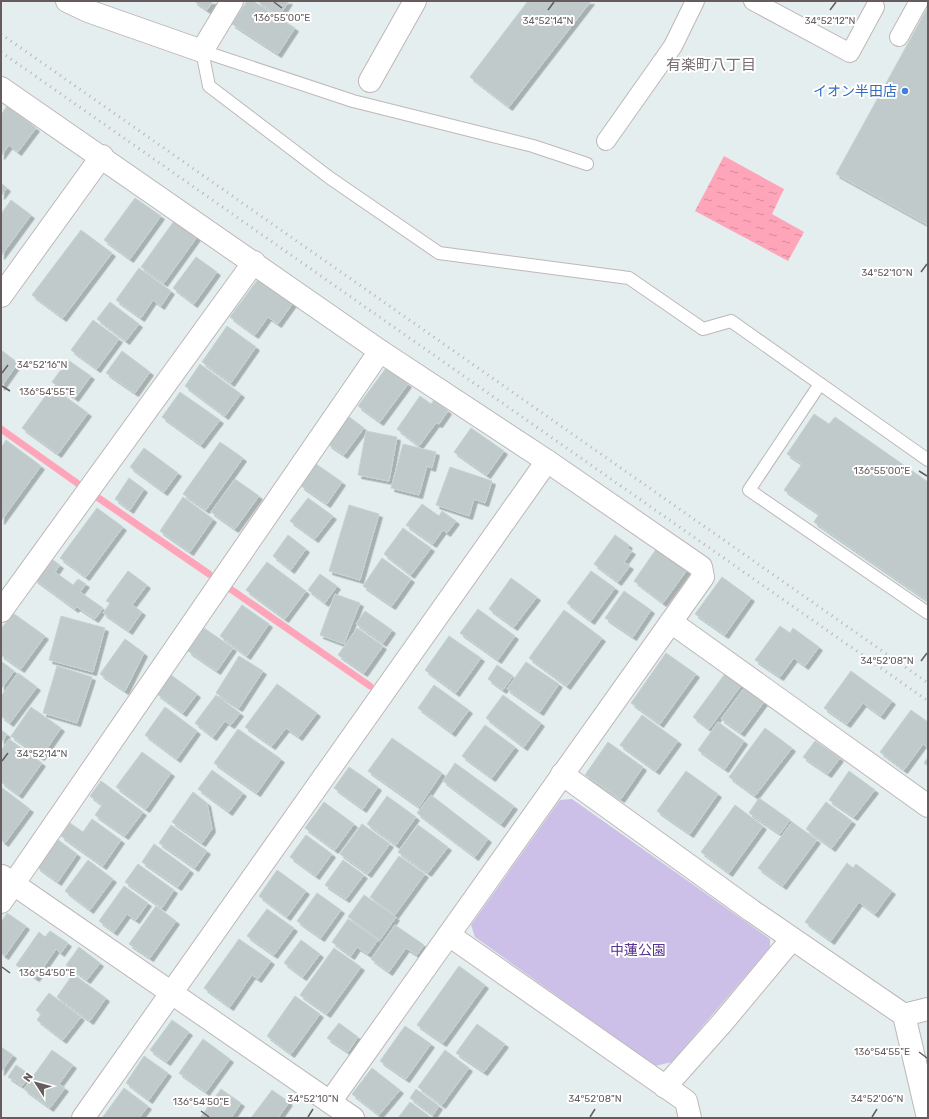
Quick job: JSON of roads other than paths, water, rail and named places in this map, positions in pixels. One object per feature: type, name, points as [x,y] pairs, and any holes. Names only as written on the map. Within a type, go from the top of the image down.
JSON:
[{"type":"street","points":[[66,1],[88,11],[202,51],[232,1]]},
{"type":"street","points":[[370,81],[415,1]]},
{"type":"street","points":[[606,141],[673,46],[695,1]]},
{"type":"street","points":[[753,1],[850,53],[875,7]]},
{"type":"street","points":[[899,37],[919,1]]},
{"type":"street","points":[[1,88],[102,156],[380,351],[547,461],[701,567],[703,577],[330,1102]]},
{"type":"street","points":[[1,296],[102,156]]},
{"type":"street","points":[[1,611],[254,262]]},
{"type":"street","points":[[1,902],[7,880],[380,351]]},
{"type":"street","points":[[84,1118],[547,461]]},
{"type":"street","points":[[671,622],[928,806]]},
{"type":"street","points":[[562,774],[792,939],[904,1015],[928,1118]]},
{"type":"street","points":[[7,880],[353,1118]]},
{"type":"street","points":[[449,935],[686,1101],[690,1118]]},
{"type":"street","points":[[665,1087],[722,1023],[792,939]]},
{"type":"street","points":[[904,1015],[928,1009]]},
{"type":"lane","points":[[587,164],[533,146],[353,101],[202,51],[209,86],[330,178],[439,252],[628,278],[703,329],[731,321],[928,460]]},
{"type":"lane","points":[[820,384],[749,490],[928,613]]},
{"type":"water","points":[[724,156],[784,189],[772,214],[804,232],[788,261],[695,211]]},
{"type":"waterway","points":[[1,429],[77,483]]},
{"type":"waterway","points":[[97,497],[209,574]]},
{"type":"waterway","points":[[229,588],[370,686]]},
{"type":"railway","points":[[1,34],[928,683]]},
{"type":"railway","points":[[1,52],[928,701]]},
{"type":"place","name":"イオン半田店","points":[[905,91]]},
{"type":"district","name":"有楽町八丁目","points":[[711,65]]},
{"type":"park label","name":"中蓮公園","points":[[638,950]]}]
